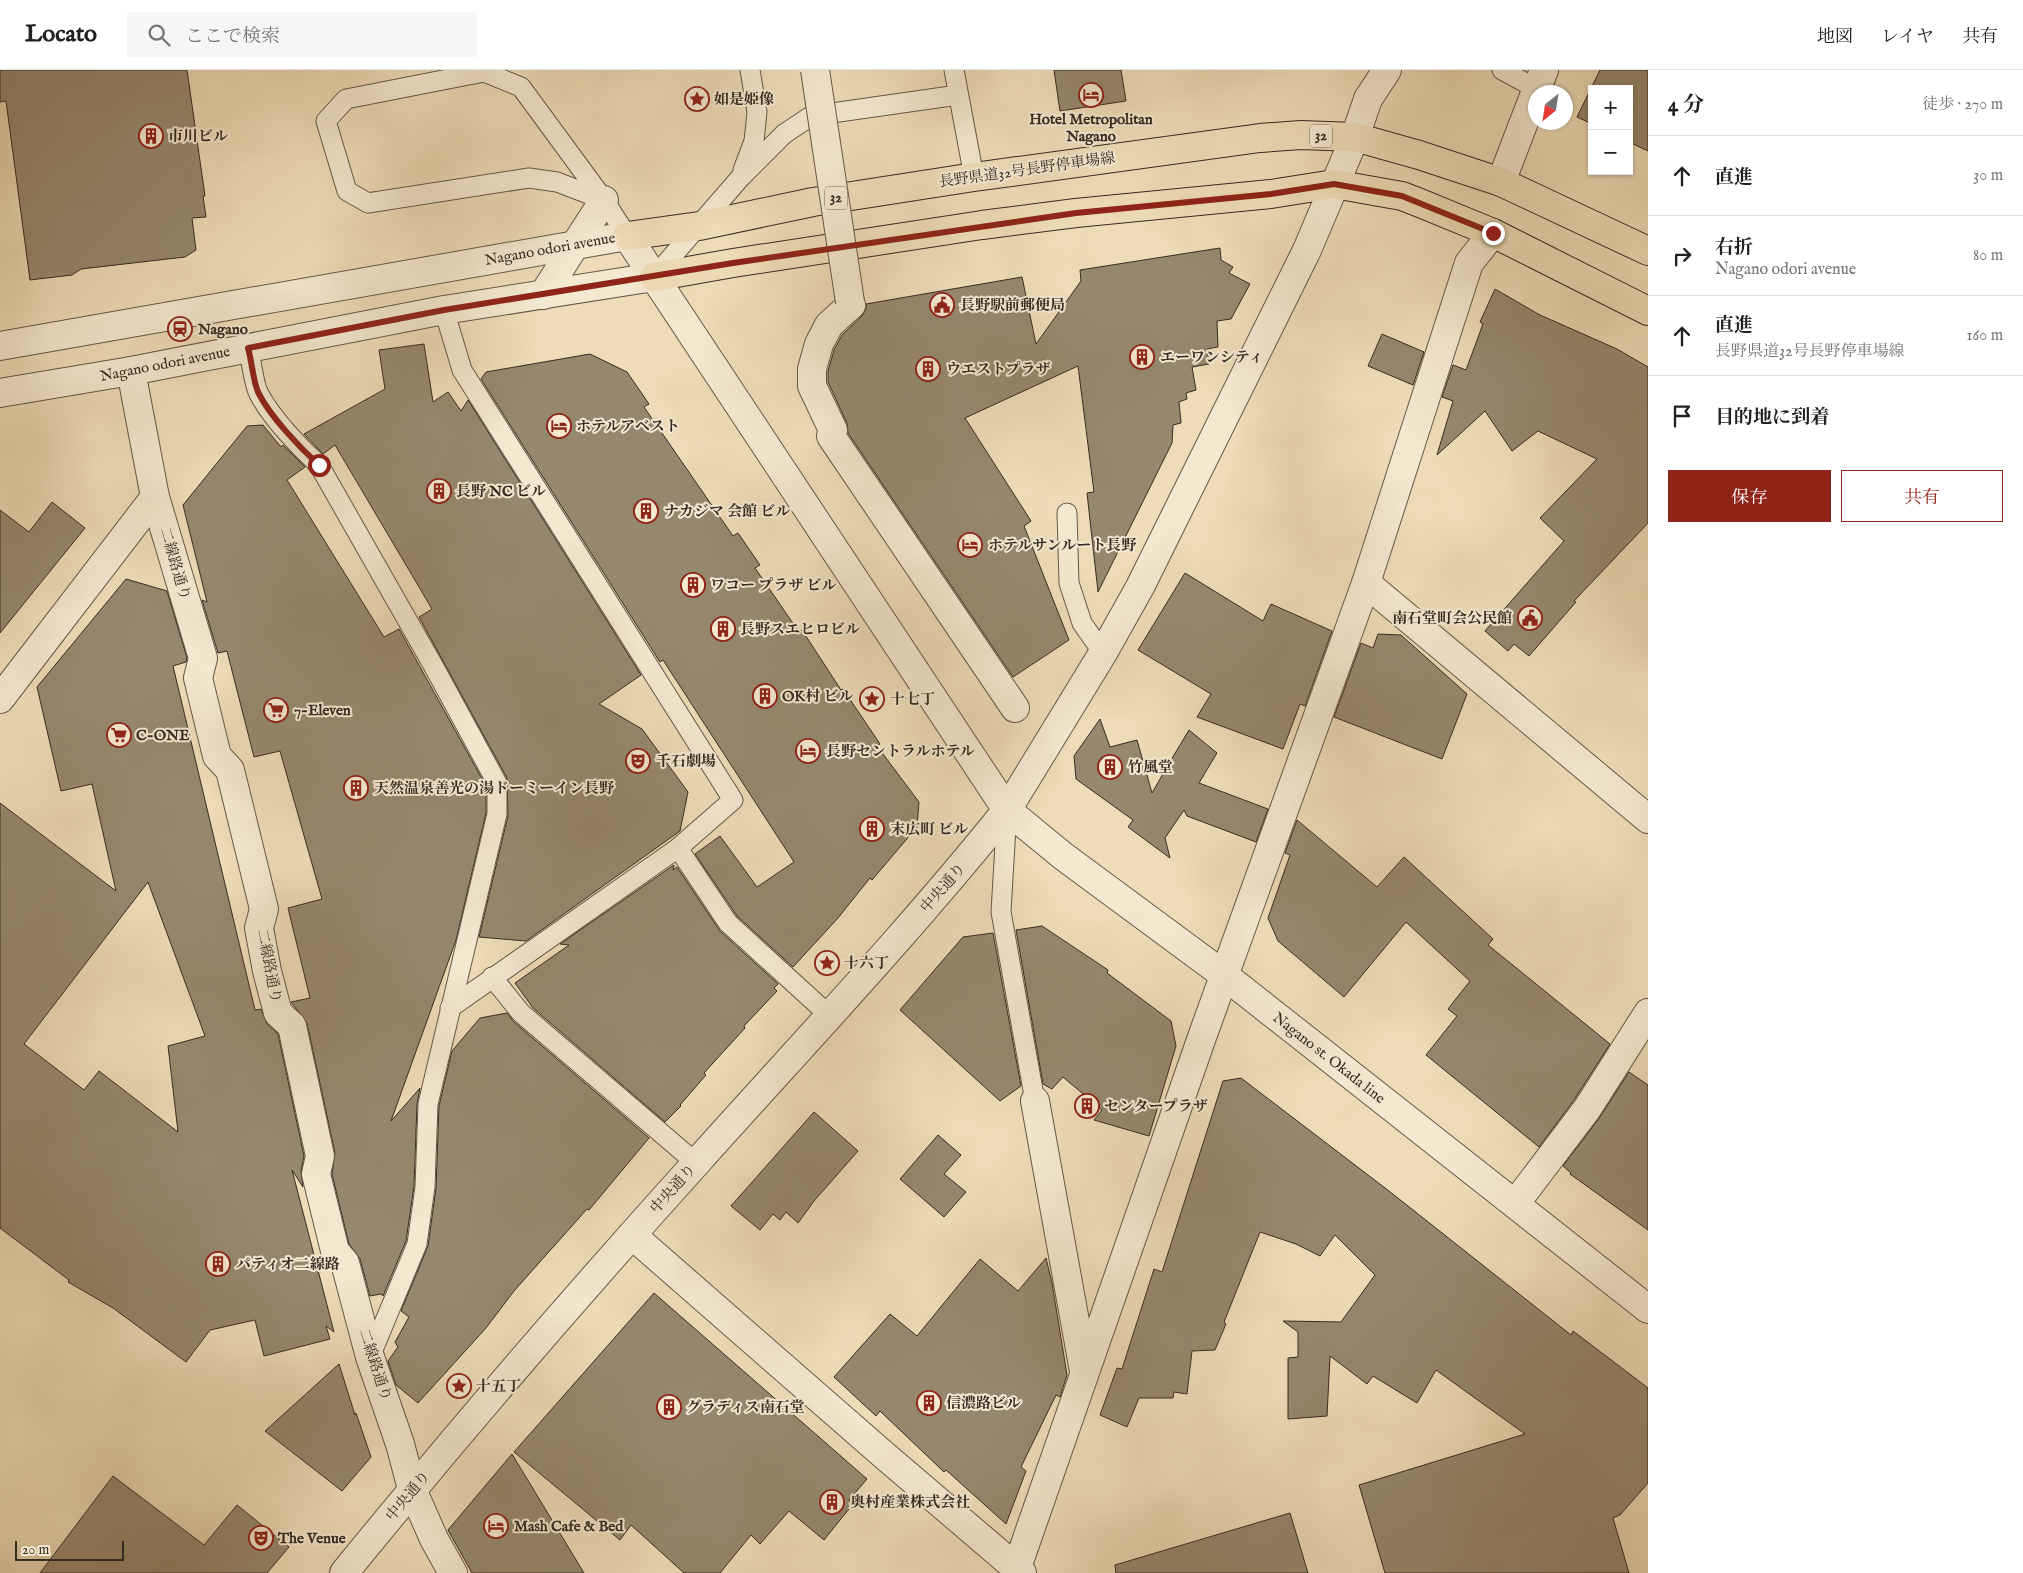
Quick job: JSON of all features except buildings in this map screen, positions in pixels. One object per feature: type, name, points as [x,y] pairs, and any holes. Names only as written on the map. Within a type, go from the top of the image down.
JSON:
[{"type":"main road","name":"長野県道32号長野停車場線","points":[[627,236],[699,226],[813,202],[974,177],[1260,138],[1301,135],[1355,137],[1419,155],[1501,182],[1648,251]]},
{"type":"main road","points":[[654,277],[982,225],[1076,213],[1271,194],[1334,184],[1402,196],[1493,233],[1648,311]]},
{"type":"street","points":[[815,70],[851,305],[829,325],[819,344],[812,369],[812,386],[833,430],[831,436],[1015,708]]},
{"type":"street","name":"中央通り","points":[[344,1573],[412,1489],[632,1235],[952,879],[1007,810],[1103,654],[1140,587],[1307,250],[1355,137],[1368,99],[1386,70]]},
{"type":"street","points":[[1501,182],[1540,79]]},
{"type":"street","points":[[544,295],[604,200]]},
{"type":"street","points":[[632,1235],[1018,1571],[1084,1372],[1224,975],[1366,582],[1469,263],[1493,233]]},
{"type":"street","name":"Nagano st. Okada line","points":[[627,236],[940,712],[1007,810],[1063,856],[1224,975],[1648,1309]]},
{"type":"street","name":"Nagano odori avenue","points":[[0,346],[627,236]]},
{"type":"street","name":"Nagano odori avenue","points":[[0,393],[132,371],[444,310],[654,277]]},
{"type":"street","name":"二線路通り","points":[[132,371],[155,497],[203,658],[198,678],[217,756],[230,770],[264,909],[258,928],[267,971],[278,1013],[292,1026],[320,1156],[316,1174],[335,1251],[345,1263],[370,1356],[400,1444],[412,1489],[434,1539],[453,1573]]},
{"type":"street","points":[[0,699],[155,497]]},
{"type":"street","points":[[1366,582],[1648,819]]},
{"type":"street","points":[[1514,1204],[1587,1109],[1648,1013]]},
{"type":"street","points":[[1035,1102],[1084,1372]]},
{"type":"lane","points":[[740,178],[754,141],[757,112],[750,70]]},
{"type":"lane","points":[[954,70],[974,177]]},
{"type":"lane","points":[[1502,70],[1540,79]]},
{"type":"lane","points":[[604,200],[557,182],[529,178],[368,203],[347,191],[326,121],[346,99],[484,72],[521,87],[604,200],[627,236]]},
{"type":"lane","points":[[654,277],[740,178],[784,134],[811,116],[958,95]]},
{"type":"lane","points":[[444,310],[462,370],[733,800],[678,848],[450,1008]]},
{"type":"lane","points":[[248,348],[258,392],[268,408],[303,450],[319,465],[434,666],[497,783],[497,814],[428,1104],[425,1187],[417,1244],[370,1356]]},
{"type":"lane","points":[[1067,513],[1069,583],[1082,623],[1103,654]]},
{"type":"lane","points":[[1007,810],[1001,912],[1035,1102]]},
{"type":"lane","points":[[678,848],[728,923],[830,1016]]},
{"type":"lane","points":[[492,977],[521,1013],[696,1163]]},
{"type":"place","name":"Hotel Metropolitan Nagano","points":[[1091,95]]},
{"type":"place","name":"如是姫像","points":[[697,99]]},
{"type":"place","name":"市川ビル","points":[[151,136]]},
{"type":"place","name":"長野駅前郵便局","points":[[942,305]]},
{"type":"place","name":"Nagano","points":[[180,329]]},
{"type":"place","name":"エーワンシティ","points":[[1142,357]]},
{"type":"place","name":"ウエストプラザ","points":[[928,369]]},
{"type":"place","name":"ホテルアベスト","points":[[559,426]]},
{"type":"place","name":"長野 NC ビル","points":[[439,491]]},
{"type":"place","name":"ナカジマ 会館 ビル","points":[[646,511]]},
{"type":"place","name":"ホテルサンルート長野","points":[[970,545]]},
{"type":"place","name":"ワコー プラザ ビル","points":[[693,585]]},
{"type":"place","name":"南石堂町会公民館","points":[[1530,618]]},
{"type":"place","name":"長野スエヒロビル","points":[[723,629]]},
{"type":"place","name":"OK村 ビル","points":[[765,696]]},
{"type":"place","name":"十七丁","points":[[872,699]]},
{"type":"place","name":"7-Eleven","points":[[276,710]]},
{"type":"place","name":"C-ONE","points":[[119,735]]},
{"type":"place","name":"長野セントラルホテル","points":[[808,751]]},
{"type":"place","name":"千石劇場","points":[[638,761]]},
{"type":"place","name":"竹風堂","points":[[1110,767]]},
{"type":"place","name":"天然温泉善光の湯ドーミーイン長野","points":[[356,788]]},
{"type":"place","name":"末広町 ビル","points":[[872,829]]},
{"type":"place","name":"十六丁","points":[[827,963]]},
{"type":"place","name":"センタープラザ","points":[[1087,1106]]},
{"type":"place","name":"パティオ二線路","points":[[218,1264]]},
{"type":"place","name":"十五丁","points":[[459,1386]]},
{"type":"place","name":"信濃路ビル","points":[[929,1403]]},
{"type":"place","name":"グラディス南石堂","points":[[669,1407]]},
{"type":"place","name":"奥村産業株式会社","points":[[832,1502]]},
{"type":"place","name":"Mash Cafe & Bed","points":[[496,1526]]},
{"type":"place","name":"The Venue","points":[[261,1538]]},
{"type":"route","points":[[319,465],[303,450],[268,408],[258,392],[248,348],[444,310],[982,225],[1076,213],[1271,194],[1334,184],[1402,196],[1493,233]]}]
